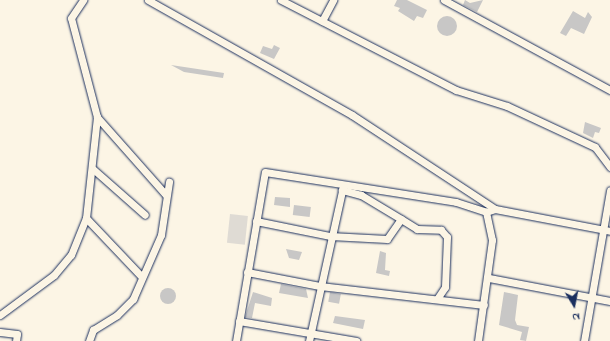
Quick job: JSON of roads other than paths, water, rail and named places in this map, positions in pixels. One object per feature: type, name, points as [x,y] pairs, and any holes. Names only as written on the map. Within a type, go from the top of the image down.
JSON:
[{"type":"street","points":[[0,315],[54,275],[71,255],[86,218],[93,168],[97,116],[71,18],[83,0]]},
{"type":"street","points":[[148,0],[352,115],[495,209],[606,231]]},
{"type":"street","points":[[281,0],[456,90],[507,106],[595,147],[610,167]]},
{"type":"street","points":[[322,21],[333,0]]},
{"type":"street","points":[[444,0],[610,90]]},
{"type":"street","points":[[97,116],[166,195]]},
{"type":"street","points":[[93,168],[145,215]]},
{"type":"street","points":[[236,341],[265,172],[343,188],[456,202],[486,212],[495,209]]},
{"type":"street","points":[[90,341],[93,330],[117,315],[133,299],[161,235],[169,182]]},
{"type":"street","points":[[343,188],[361,195],[417,229],[441,230],[447,237],[446,287],[437,299]]},
{"type":"street","points":[[309,338],[330,236],[343,188]]},
{"type":"street","points":[[584,341],[606,231],[610,190]]},
{"type":"street","points":[[478,341],[489,278],[492,240],[486,212]]},
{"type":"street","points":[[86,218],[142,277]]},
{"type":"street","points":[[256,221],[330,236],[387,239],[401,219]]},
{"type":"street","points":[[247,272],[320,286],[484,305]]},
{"type":"street","points":[[489,278],[610,301]]},
{"type":"street","points":[[239,321],[309,338],[356,341]]},
{"type":"street","points":[[0,332],[17,334],[16,341]]}]
